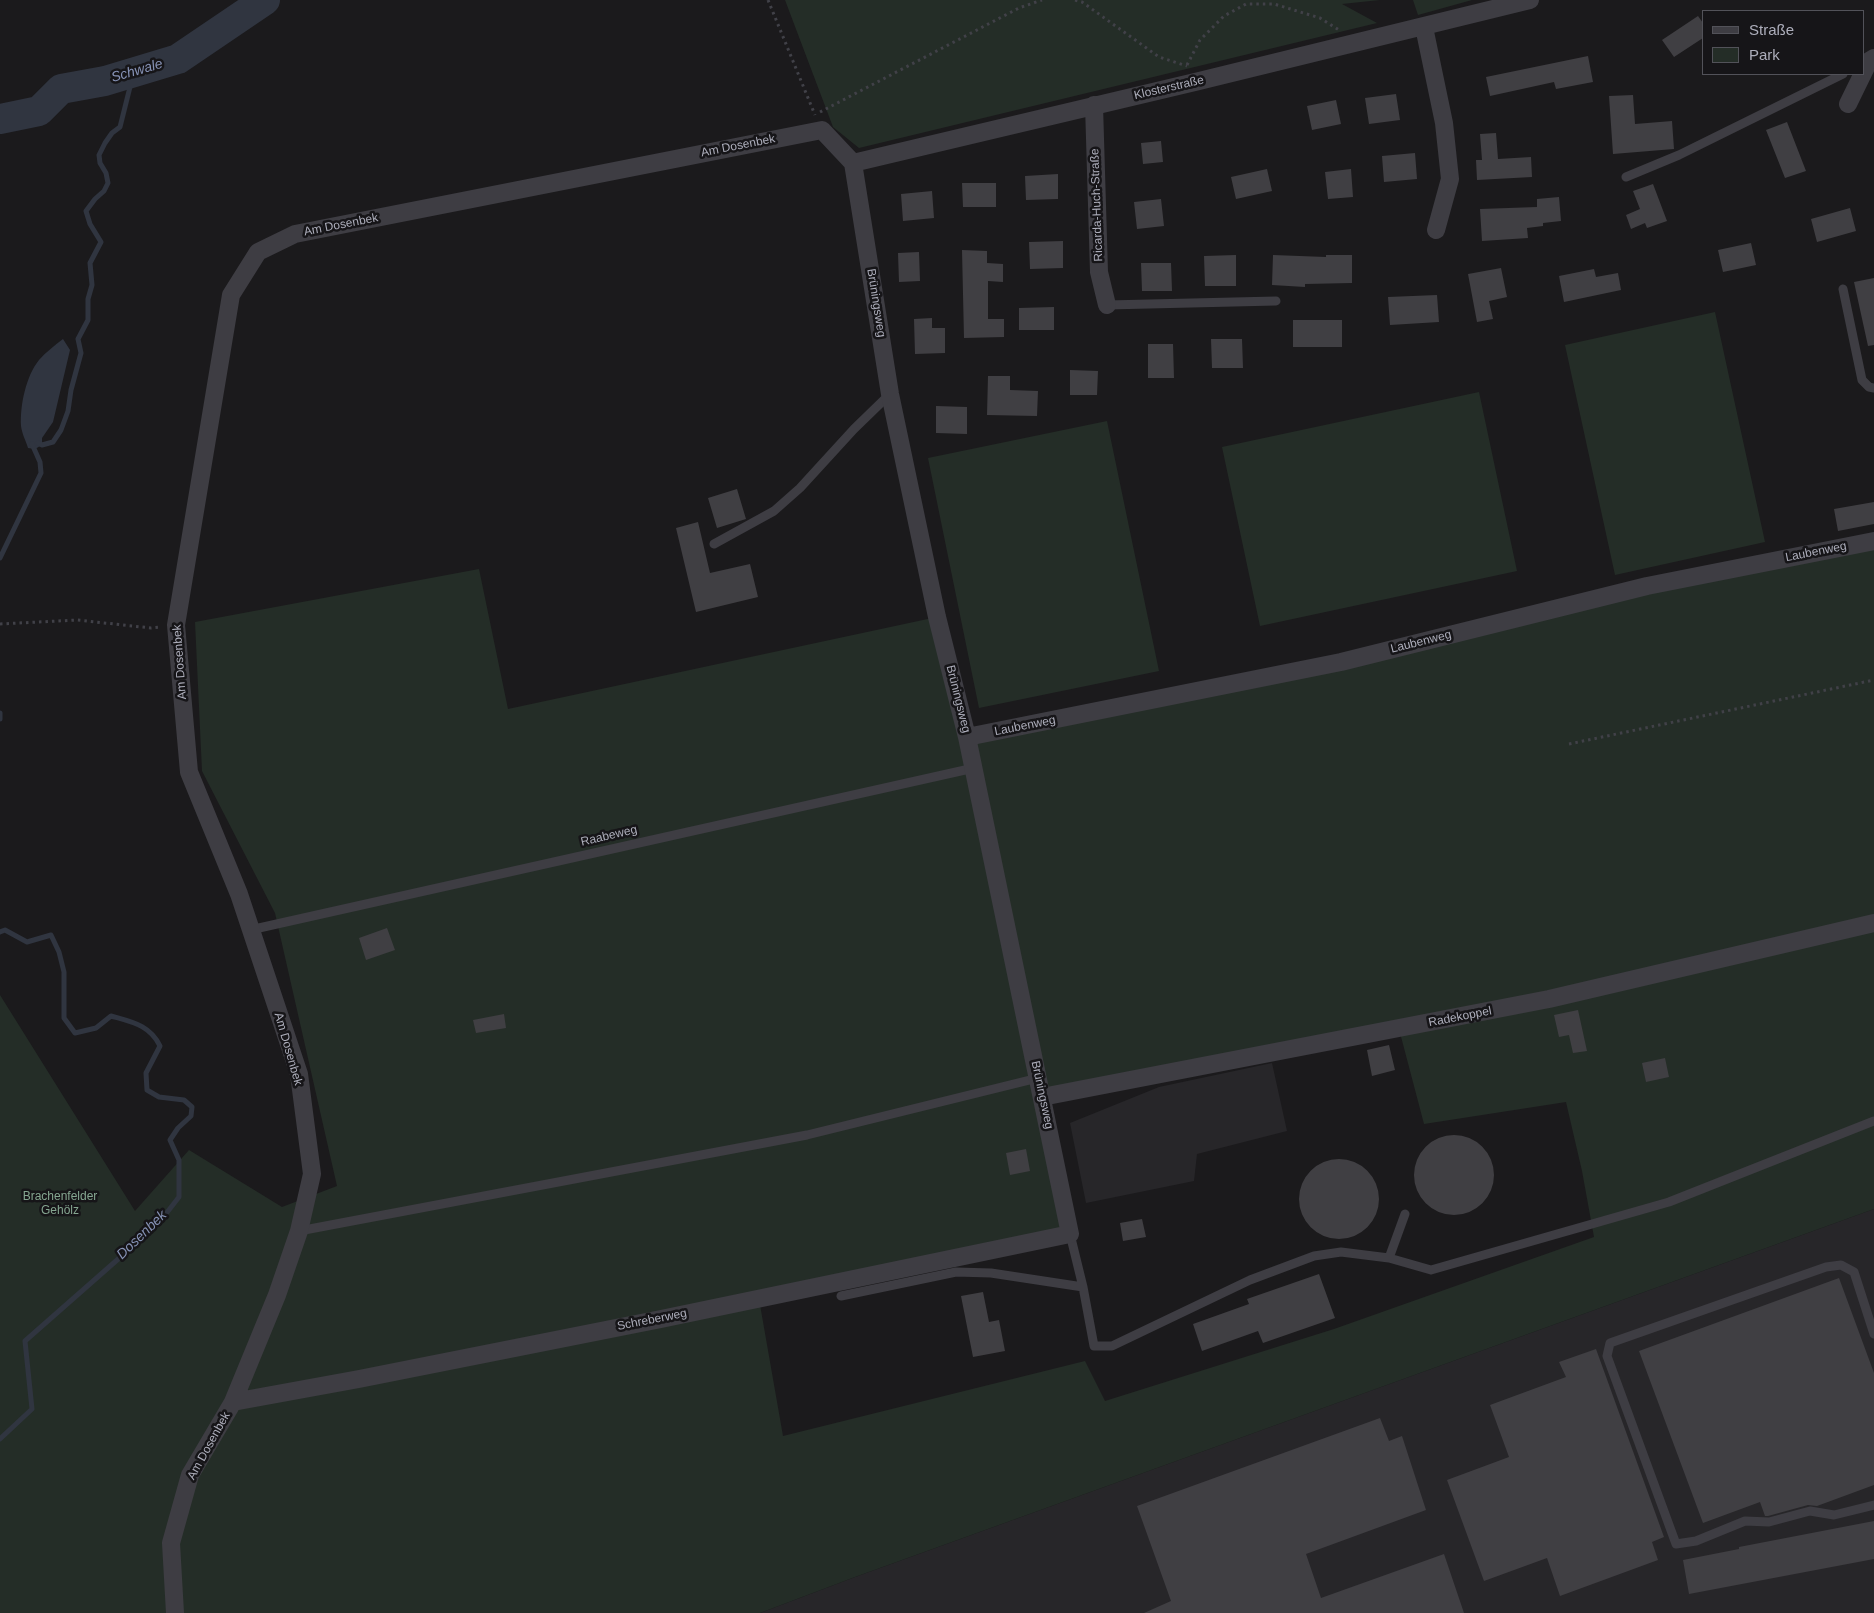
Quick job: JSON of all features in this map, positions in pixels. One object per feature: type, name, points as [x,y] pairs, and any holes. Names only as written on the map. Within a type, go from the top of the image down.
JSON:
[{"type":"street","name":"Klosterstraße","points":[[853,163],[1358,43],[1530,0]]},
{"type":"street","points":[[1424,26],[1444,123],[1450,179],[1436,230]]},
{"type":"street","points":[[1848,104],[1862,75]]},
{"type":"street","name":"Ricarda-Huch-Straße","points":[[1094,105],[1099,272],[1107,305]]},
{"type":"street","points":[[818,122],[853,163]]},
{"type":"street","name":"Am Dosenbek","points":[[175,1613],[171,1544],[190,1475],[233,1402],[277,1294],[299,1231],[312,1174],[299,1074],[239,894],[189,772],[176,625],[231,295],[258,252],[295,234],[818,122]]},
{"type":"street","name":"Brüningsweg","points":[[853,163],[890,394],[937,616],[968,737],[1070,1234]]},
{"type":"street","name":"Laubenweg","points":[[968,737],[1341,662],[1647,586],[1874,541]]},
{"type":"street","name":"Radekoppel","points":[[1042,1097],[1549,999],[1874,923]]},
{"type":"street","name":"Schreberweg","points":[[233,1402],[359,1379],[1070,1234]]},
{"type":"lane","points":[[1626,178],[1680,155],[1841,75]]},
{"type":"lane","points":[[1843,289],[1862,380],[1869,387],[1874,388]]},
{"type":"lane","points":[[1107,305],[1276,302]]},
{"type":"lane","points":[[714,544],[774,511],[800,488],[854,429],[890,394]]},
{"type":"lane","name":"Raabeweg","points":[[250,930],[974,768]]},
{"type":"lane","points":[[299,1231],[807,1135],[1038,1078]]},
{"type":"lane","points":[[1070,1234],[1083,1287],[1094,1346],[1112,1346],[1250,1280],[1314,1256],[1341,1252],[1389,1258],[1431,1270],[1669,1202],[1874,1121]]},
{"type":"lane","points":[[1389,1258],[1405,1214]]},
{"type":"lane","points":[[1874,1334],[1854,1272],[1842,1265],[1826,1267],[1610,1343],[1607,1356],[1676,1544],[1696,1541],[1745,1521],[1769,1522],[1810,1512],[1834,1515],[1874,1505]]},
{"type":"lane","points":[[841,1296],[956,1272],[992,1273],[1083,1287]]},
{"type":"path","points":[[768,0],[818,122],[1019,8],[1042,0]]},
{"type":"path","points":[[1075,0],[1082,2],[1159,57],[1187,64]]},
{"type":"path","points":[[1187,64],[1200,40],[1224,16],[1246,4],[1274,4],[1320,18],[1358,43]]},
{"type":"path","points":[[1187,64],[1195,82]]},
{"type":"path","points":[[0,624],[77,620],[151,628],[176,625]]},
{"type":"path","points":[[1569,744],[1874,680]]},
{"type":"shaded area","points":[[63,339],[70,350],[53,422],[42,438],[42,445],[35,449],[28,448],[21,426],[23,400],[27,382],[39,360]]},
{"type":"shaded area","points":[[1272,1063],[1287,1131],[1197,1154],[1194,1181],[1086,1203],[1070,1123],[1159,1087]]},
{"type":"shaded area","points":[[1874,1209],[1874,1613],[760,1613],[855,1577]]},
{"type":"green space","points":[[785,0],[1380,0],[1342,4],[1377,23],[859,148],[833,127]]},
{"type":"green space","points":[[1413,0],[1472,0],[1418,15]]},
{"type":"green space","points":[[1715,312],[1765,542],[1615,575],[1565,345]]},
{"type":"green space","points":[[1479,392],[1517,571],[1260,626],[1222,447]]},
{"type":"green space","points":[[1107,421],[1159,671],[979,708],[928,458]]},
{"type":"green space","name":"Brachenfelder Gehölz","points":[[1874,541],[1874,1209],[760,1613],[0,1613],[0,995],[135,1211],[189,1150],[282,1207],[337,1186],[275,913],[202,771],[195,622],[479,569],[508,709],[937,617],[967,737]],"holes":[[[1399,1029],[1424,1124],[1566,1102],[1582,1171],[1594,1237],[1334,1329],[1105,1401],[1085,1361],[783,1436],[759,1299],[1070,1234],[1043,1097]]]},
{"type":"building","points":[[1698,16],[1702,22],[1702,39],[1674,57],[1662,40]]},
{"type":"building","points":[[1588,56],[1593,82],[1556,89],[1554,82],[1490,96],[1486,77]]},
{"type":"building","points":[[1396,94],[1400,120],[1369,124],[1365,98]]},
{"type":"building","points":[[1633,95],[1635,124],[1672,121],[1674,149],[1613,154],[1609,96]]},
{"type":"building","points":[[1336,100],[1341,124],[1312,130],[1307,106]]},
{"type":"building","points":[[1787,122],[1806,171],[1785,178],[1766,130]]},
{"type":"building","points":[[1496,133],[1498,159],[1531,157],[1532,177],[1477,180],[1476,160],[1482,160],[1480,134]]},
{"type":"building","points":[[1161,141],[1163,162],[1143,164],[1141,143]]},
{"type":"building","points":[[1415,153],[1417,179],[1384,182],[1382,156]]},
{"type":"building","points":[[1267,169],[1272,191],[1236,199],[1231,177]]},
{"type":"building","points":[[1351,169],[1353,197],[1328,199],[1325,172]]},
{"type":"building","points":[[1058,174],[1058,199],[1026,200],[1025,176]]},
{"type":"building","points":[[962,183],[996,183],[996,207],[963,207]]},
{"type":"building","points":[[1653,184],[1667,221],[1647,228],[1645,223],[1631,229],[1626,215],[1640,209],[1633,191]]},
{"type":"building","points":[[932,191],[934,218],[903,221],[901,194]]},
{"type":"building","points":[[1559,197],[1561,221],[1543,223],[1543,226],[1527,228],[1528,238],[1482,241],[1480,209],[1537,207],[1537,199]]},
{"type":"building","points":[[1161,199],[1164,226],[1137,229],[1134,202]]},
{"type":"building","points":[[1850,208],[1856,231],[1817,242],[1811,219]]},
{"type":"building","points":[[1063,241],[1063,268],[1030,269],[1029,242]]},
{"type":"building","points":[[1751,243],[1756,265],[1723,272],[1718,250]]},
{"type":"building","points":[[962,250],[987,251],[987,263],[1003,264],[1003,282],[988,281],[988,319],[1004,319],[1004,337],[964,338]]},
{"type":"building","points":[[919,252],[920,281],[899,282],[898,253]]},
{"type":"building","points":[[1236,255],[1236,286],[1205,286],[1204,256]]},
{"type":"building","points":[[1273,255],[1326,257],[1326,255],[1352,255],[1352,283],[1305,284],[1305,287],[1272,285]]},
{"type":"building","points":[[1141,263],[1171,263],[1172,291],[1142,291]]},
{"type":"building","points":[[1501,268],[1507,297],[1489,301],[1493,319],[1477,322],[1468,274]]},
{"type":"building","points":[[1594,269],[1596,277],[1618,273],[1621,290],[1564,302],[1559,276]]},
{"type":"building","points":[[1874,278],[1874,345],[1868,346],[1854,282]]},
{"type":"building","points":[[1437,295],[1439,322],[1390,325],[1388,297]]},
{"type":"building","points":[[1054,307],[1054,330],[1019,330],[1019,308]]},
{"type":"building","points":[[932,318],[932,328],[945,328],[945,353],[915,354],[914,319]]},
{"type":"building","points":[[1293,320],[1342,320],[1342,347],[1293,347]]},
{"type":"building","points":[[1211,339],[1242,339],[1243,368],[1212,368]]},
{"type":"building","points":[[1148,344],[1173,344],[1174,378],[1148,378]]},
{"type":"building","points":[[1070,370],[1098,371],[1097,395],[1070,395]]},
{"type":"building","points":[[988,376],[1010,376],[1010,390],[1038,391],[1037,416],[987,415]]},
{"type":"building","points":[[936,406],[967,407],[967,434],[936,433]]},
{"type":"building","points":[[737,489],[746,519],[717,528],[708,498]]},
{"type":"building","points":[[1874,502],[1874,524],[1838,531],[1834,509]]},
{"type":"building","points":[[698,522],[710,573],[750,564],[758,597],[696,612],[676,528]]},
{"type":"building","points":[[387,928],[395,950],[366,960],[359,938]]},
{"type":"building","points":[[1578,1010],[1587,1051],[1573,1053],[1569,1035],[1559,1037],[1554,1015]]},
{"type":"building","points":[[504,1014],[506,1028],[476,1033],[473,1020]]},
{"type":"building","points":[[1389,1045],[1395,1070],[1372,1076],[1367,1050]]},
{"type":"building","points":[[1665,1058],[1669,1077],[1646,1082],[1642,1063]]},
{"type":"building","points":[[1454,1135],[1469,1138],[1482,1147],[1491,1160],[1494,1175],[1491,1190],[1482,1203],[1469,1212],[1454,1215],[1439,1212],[1426,1203],[1417,1190],[1414,1175],[1417,1160],[1426,1147],[1439,1138]]},
{"type":"building","points":[[1026,1149],[1030,1171],[1010,1175],[1006,1153]]},
{"type":"building","points":[[1339,1159],[1354,1162],[1367,1171],[1376,1184],[1379,1199],[1376,1214],[1367,1227],[1354,1236],[1339,1239],[1324,1236],[1311,1227],[1302,1214],[1299,1199],[1302,1184],[1311,1171],[1324,1162]]},
{"type":"building","points":[[1142,1219],[1146,1237],[1123,1241],[1120,1223]]},
{"type":"building","points":[[1319,1274],[1335,1318],[1263,1343],[1258,1331],[1202,1351],[1193,1324],[1249,1304],[1247,1299]]},
{"type":"building","points":[[1839,1278],[1874,1373],[1874,1485],[1817,1506],[1808,1505],[1768,1516],[1765,1516],[1760,1502],[1703,1523],[1639,1351]]},
{"type":"building","points":[[983,1292],[989,1322],[999,1320],[1005,1351],[973,1357],[961,1296]]},
{"type":"building","points":[[1596,1349],[1664,1537],[1652,1542],[1658,1560],[1560,1596],[1547,1558],[1484,1581],[1447,1480],[1509,1457],[1490,1405],[1566,1377],[1559,1362]]},
{"type":"building","points":[[1380,1418],[1389,1441],[1402,1436],[1426,1510],[1306,1554],[1321,1598],[1444,1554],[1464,1613],[1144,1613],[1171,1601],[1137,1506]]},
{"type":"building","points":[[1874,1521],[1874,1559],[1689,1594],[1683,1560],[1739,1549],[1739,1547]]},
{"type":"waterway","name":"Dosenbek","points":[[0,119],[39,111],[61,89],[105,81],[178,59],[265,0]]},
{"type":"waterway","name":"Dosenbek","points":[[38,443],[42,445],[53,442],[61,430],[68,411],[71,390],[81,353],[78,339],[88,320],[88,299],[92,285],[90,263],[101,242],[90,224],[86,211],[104,191],[108,183],[99,155],[112,133],[120,127],[134,71]]},
{"type":"waterway","name":"Dosenbek","points":[[0,558],[41,473],[40,462],[32,444]]},
{"type":"waterway","name":"Dosenbek","points":[[0,713],[0,719]]},
{"type":"waterway","name":"Dosenbek","points":[[0,932],[5,930],[27,942],[51,935],[59,952],[64,972],[64,1018],[75,1033],[96,1028],[111,1016],[140,1025],[151,1033],[160,1046],[146,1073],[147,1090],[159,1097],[184,1100],[192,1107],[191,1116],[178,1128],[170,1140],[179,1160],[179,1197],[158,1224],[25,1341],[32,1409],[0,1439]]},
{"type":"water label","name":"Schwale","points":[[137,71]]}]
